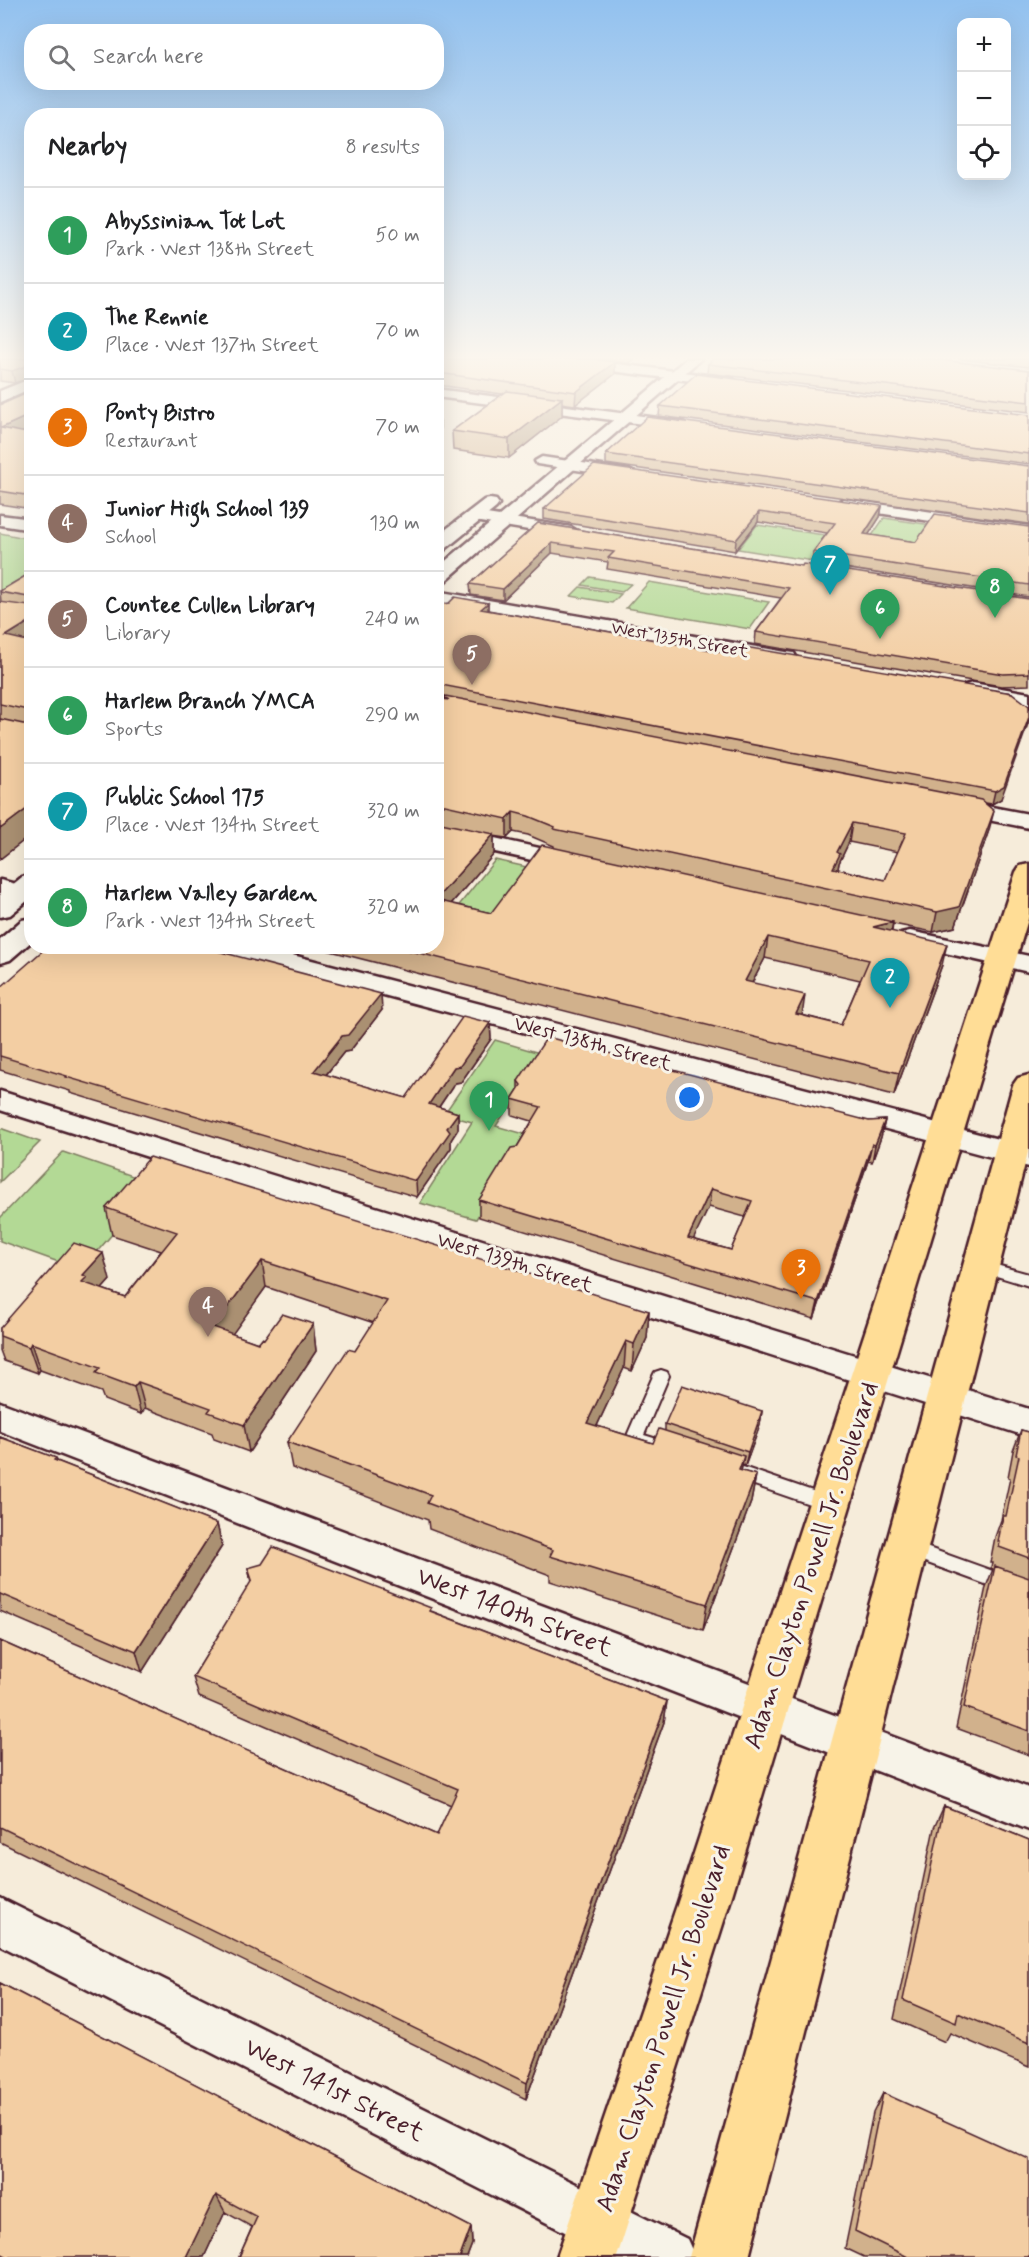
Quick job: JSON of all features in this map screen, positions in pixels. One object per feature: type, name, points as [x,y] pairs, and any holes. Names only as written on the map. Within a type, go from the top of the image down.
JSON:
[{"type":"main road","points":[[444,572],[570,465]]},
{"type":"main road","points":[[444,541],[508,489]]},
{"type":"main road","points":[[0,520],[24,524]]},
{"type":"main road","name":"West 135th Street","points":[[444,598],[808,661]]},
{"type":"main road","points":[[947,686],[1029,700]]},
{"type":"main road","name":"Adam Clayton Powell Jr. Boulevard","points":[[592,2239],[766,1707],[945,1135],[1015,961],[1029,872]]},
{"type":"main road","points":[[0,954],[24,934]]},
{"type":"main road","points":[[719,2257],[854,1740],[982,1266],[1020,1155],[1029,1085]]},
{"type":"street","points":[[536,466],[570,465],[640,476]]},
{"type":"street","points":[[828,502],[1029,531]]},
{"type":"street","points":[[474,517],[588,535]]},
{"type":"street","points":[[930,802],[1029,821]]},
{"type":"street","points":[[444,834],[599,868]]},
{"type":"street","points":[[890,933],[1015,961]]},
{"type":"street","name":"West 138th Street","points":[[256,954],[1020,1155]]},
{"type":"street","name":"West 139th Street","points":[[0,1100],[1029,1423]]},
{"type":"street","name":"West 140th Street","points":[[0,1416],[854,1740],[1029,1809]]},
{"type":"street","name":"West 141st Street","points":[[0,1921],[592,2239],[669,2257]]},
{"type":"lane","points":[[982,1266],[1029,1280]]},
{"type":"lane","points":[[661,1376],[634,1438],[668,1449]]},
{"type":"lane","points":[[723,1468],[830,1504]]},
{"type":"lane","points":[[906,1548],[1029,1592]]},
{"type":"green space","points":[[884,518],[932,525],[918,548],[869,540]]},
{"type":"green space","points":[[757,525],[831,536],[813,561],[738,549]]},
{"type":"green space","points":[[0,533],[24,538],[24,596],[0,605]]},
{"type":"green space","points":[[590,577],[631,584],[622,592],[582,585]]},
{"type":"green space","points":[[649,582],[769,602],[750,629],[626,608]]},
{"type":"green space","points":[[580,587],[621,594],[612,603],[571,596]]},
{"type":"green space","points":[[495,860],[540,870],[499,925],[452,914]]},
{"type":"green space","points":[[495,1040],[543,1054],[496,1126],[528,1135],[476,1219],[420,1203],[472,1122],[444,1114]]},
{"type":"green space","points":[[0,1128],[40,1142],[0,1182]]},
{"type":"green space","points":[[63,1152],[156,1184],[81,1270],[0,1241],[0,1218]]},
{"type":"building","points":[[0,464],[24,464],[24,495],[0,491]]},
{"type":"building","points":[[680,464],[1029,466],[1029,513]]},
{"type":"building","points":[[594,465],[882,506],[864,534],[916,542],[935,514],[1029,527],[1029,585],[813,552],[835,523],[759,512],[736,540],[544,509]]},
{"type":"building","points":[[538,523],[802,566],[803,564],[1029,599],[1029,673],[1003,674],[756,632],[789,588],[608,558],[614,552],[552,543],[503,589],[470,584]]},
{"type":"building","points":[[24,577],[24,596],[0,591]]},
{"type":"building","points":[[455,597],[488,603],[481,609],[739,655],[745,647],[1012,693],[1029,706],[1029,717],[1004,786],[995,791],[444,686],[444,604],[449,603]]},
{"type":"building","points":[[0,602],[24,605],[24,625],[6,636],[24,640],[24,709],[0,704]]},
{"type":"building","points":[[444,696],[981,800],[994,811],[959,907],[937,912],[554,829],[555,827],[513,812],[507,819],[444,805],[444,699],[449,700]],"holes":[[[852,823],[906,833],[885,880],[833,868],[840,854],[837,852]]]},
{"type":"building","points":[[0,719],[24,724],[24,811],[0,829]]},
{"type":"building","points":[[444,824],[494,834],[444,890]]},
{"type":"building","points":[[542,845],[893,922],[873,927],[947,944],[899,1073],[423,954],[444,954],[444,902],[491,913]],"holes":[[[768,937],[869,960],[841,1025],[796,1014],[805,995],[745,981]]]},
{"type":"building","points":[[39,954],[228,954],[381,994],[348,1035],[342,1036],[314,1071],[406,1098],[463,1016],[490,1023],[460,1066],[454,1067],[429,1104],[458,1113],[447,1128],[450,1132],[416,1181],[0,1056],[0,988]]},
{"type":"building","points":[[547,1037],[869,1121],[885,1120],[875,1145],[872,1144],[818,1302],[479,1200],[511,1148],[517,1147],[541,1107],[512,1099],[521,1085],[518,1081]],"holes":[[[711,1189],[752,1201],[731,1250],[688,1238]]]},
{"type":"building","points":[[150,1157],[649,1311],[634,1344],[626,1341],[587,1423],[653,1443],[659,1429],[744,1456],[739,1470],[756,1475],[707,1604],[550,1556],[553,1550],[427,1503],[431,1495],[287,1442],[348,1349],[355,1351],[387,1301],[262,1261],[213,1327],[258,1343],[262,1338],[264,1339],[282,1314],[313,1324],[244,1425],[208,1412],[211,1408],[138,1382],[134,1387],[96,1373],[100,1368],[31,1343],[29,1347],[0,1336],[0,1328],[74,1243],[103,1253],[83,1275],[87,1277],[82,1282],[125,1297],[177,1232],[106,1208]]},
{"type":"building","points":[[682,1385],[762,1411],[748,1452],[665,1424]]},
{"type":"building","points":[[1021,1430],[1029,1432],[1029,1558],[999,1547],[1000,1542],[998,1542],[1019,1456],[1016,1455]]},
{"type":"building","points":[[0,1437],[217,1524],[136,1651],[0,1594]]},
{"type":"building","points":[[273,1547],[431,1608],[430,1611],[667,1701],[527,2083],[0,1827],[0,1641],[437,1835],[458,1789],[193,1677],[252,1580],[248,1568],[262,1564]]},
{"type":"building","points":[[995,1566],[1029,1578],[1029,1731],[964,1707]]},
{"type":"building","points":[[944,1806],[1029,1840],[1029,2043],[958,2013],[956,2023],[903,2000]]},
{"type":"building","points":[[0,1983],[471,2227],[460,2257],[239,2257],[257,2217],[216,2195],[186,2257],[8,2257],[0,2253]]},
{"type":"building","points":[[883,2093],[1029,2159],[1029,2257],[908,2257],[855,2231]]},
{"type":"place","name":"Public School 175","points":[[830,595]]},
{"type":"place","name":"Harlem Valley Garden","points":[[995,618]]},
{"type":"place","name":"Harlem Branch YMCA","points":[[880,639]]},
{"type":"place","name":"Countee Cullen Library","points":[[472,685]]},
{"type":"place","name":"The Rennie","points":[[890,1008]]},
{"type":"place","name":"Abyssinian Tot Lot","points":[[489,1131]]},
{"type":"place","name":"Ponty Bistro","points":[[801,1299]]},
{"type":"place","name":"Junior High School 139","points":[[208,1337]]}]
